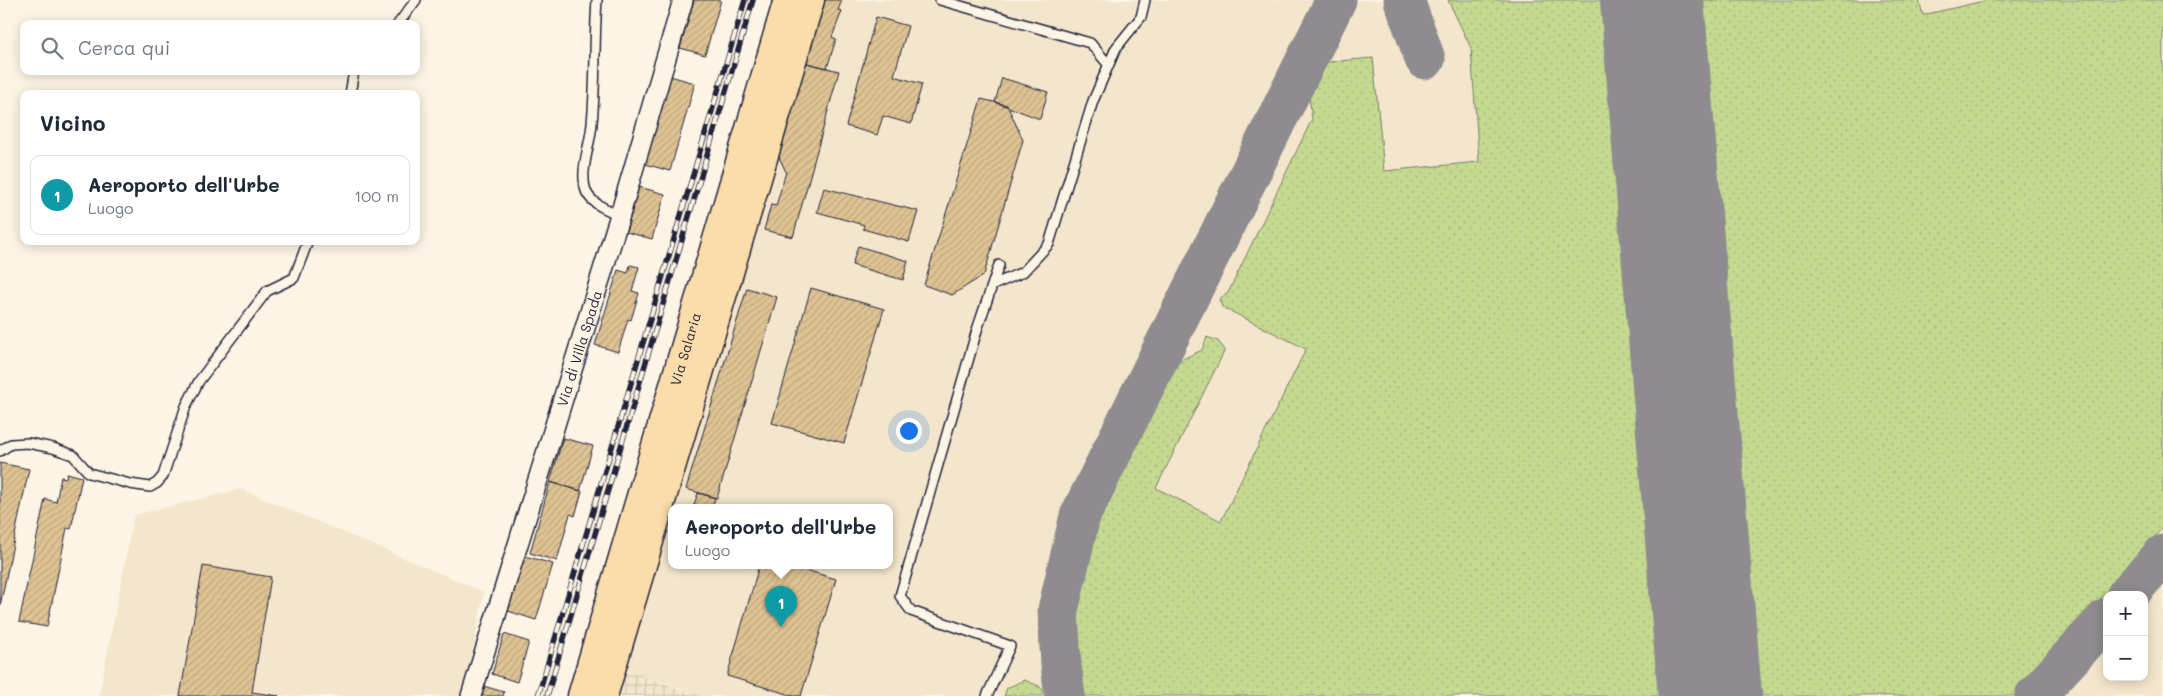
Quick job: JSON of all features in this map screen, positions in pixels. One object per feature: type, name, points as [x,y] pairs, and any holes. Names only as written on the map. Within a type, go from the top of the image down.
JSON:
[{"type":"main road","name":"Via Salaria","points":[[582,696],[788,0]]},
{"type":"main road","name":"Via Salaria","points":[[603,696],[810,0]]},
{"type":"street","name":"Via di Villa Spada","points":[[471,696],[620,214],[682,0]]},
{"type":"lane","points":[[401,20],[416,0]]},
{"type":"lane","points":[[597,0],[593,121],[584,176],[586,192],[594,201],[605,209],[620,214]]},
{"type":"lane","points":[[940,0],[1090,43],[1108,64]]},
{"type":"lane","points":[[993,285],[1023,272],[1049,244],[1092,101],[1116,48],[1141,17],[1146,0]]},
{"type":"lane","points":[[351,90],[353,75]]},
{"type":"lane","points":[[0,451],[11,444],[28,443],[73,455],[89,472],[99,477],[150,487],[157,483],[163,476],[186,406],[199,381],[267,291],[294,278],[306,245]]},
{"type":"lane","points":[[987,696],[1010,646],[911,611],[900,596],[977,330],[999,265]]},
{"type":"shaded area","points":[[822,0],[2163,0],[2163,696],[702,696],[622,668],[668,514],[668,569],[893,569],[893,504],[671,504]]},
{"type":"shaded area","points":[[241,489],[484,592],[464,696],[99,696],[134,515]]},
{"type":"shaded area","points":[[622,668],[677,688],[702,696],[615,696]]},
{"type":"green space","points":[[1448,0],[1618,0],[1676,696],[1080,696],[1074,626],[1084,570],[1101,512],[1174,363],[1202,350],[1207,337],[1218,341],[1225,350],[1156,488],[1221,521],[1306,349],[1222,307],[1219,299],[1228,293],[1312,119],[1308,89],[1327,62],[1373,58],[1384,171],[1479,162],[1471,48]]},
{"type":"green space","points":[[1692,0],[1919,0],[1923,15],[1988,0],[2163,0],[2163,527],[2107,591],[2103,591],[2103,596],[2015,696],[1751,696]]},
{"type":"green space","points":[[1024,680],[1039,686],[1048,696],[1004,696],[1007,688]]},
{"type":"building","points":[[694,0],[721,0],[705,55],[680,48]]},
{"type":"building","points":[[825,0],[842,0],[838,10],[842,11],[832,37],[836,39],[827,68],[806,63]]},
{"type":"building","points":[[876,17],[908,26],[894,76],[922,84],[911,124],[883,116],[877,135],[846,126]]},
{"type":"building","points":[[803,62],[839,71],[793,237],[764,230],[771,205],[776,206],[786,172],[779,157]]},
{"type":"building","points":[[670,76],[695,83],[670,171],[645,164]]},
{"type":"building","points":[[1002,78],[1048,92],[1040,119],[995,102]]},
{"type":"building","points":[[981,99],[1007,105],[1023,140],[984,275],[952,295],[924,285]]},
{"type":"building","points":[[639,187],[665,194],[652,239],[626,232]]},
{"type":"building","points":[[824,188],[918,211],[909,242],[863,229],[864,225],[817,212]]},
{"type":"building","points":[[858,246],[908,261],[903,280],[852,265]]},
{"type":"building","points":[[630,265],[639,267],[632,291],[639,293],[631,320],[628,319],[618,352],[595,345],[618,270],[628,273]]},
{"type":"building","points":[[747,288],[777,297],[717,498],[686,489]]},
{"type":"building","points":[[811,288],[884,309],[844,443],[772,423]]},
{"type":"building","points":[[563,438],[593,446],[580,491],[550,482]]},
{"type":"building","points":[[0,463],[29,469],[0,606]]},
{"type":"building","points":[[67,473],[82,477],[71,529],[67,528],[47,627],[19,622],[45,499],[56,502],[61,477],[66,478]]},
{"type":"building","points":[[550,482],[582,491],[575,516],[570,514],[557,561],[530,553]]},
{"type":"building","points":[[698,493],[715,498],[713,504],[694,504]]},
{"type":"building","points":[[525,556],[553,564],[536,620],[508,611]]},
{"type":"building","points":[[203,566],[271,577],[252,692],[279,696],[180,696]]},
{"type":"building","points":[[758,569],[802,569],[836,579],[801,696],[794,696],[727,676]]},
{"type":"building","points":[[504,634],[529,642],[517,682],[492,674]]},
{"type":"building","points":[[483,686],[504,692],[503,696],[480,696]]},
{"type":"taxiway","points":[[1065,696],[1058,610],[1080,516],[1336,0]]},
{"type":"taxiway","points":[[1404,0],[1425,59]]},
{"type":"taxiway","points":[[2131,591],[2163,555]]},
{"type":"taxiway","points":[[2035,696],[2103,622]]},
{"type":"runway","points":[[1652,0],[1710,696]]},
{"type":"railway","points":[[538,696],[745,0]]},
{"type":"railway","points":[[547,696],[753,0]]},
{"type":"place","name":"Aeroporto dell'Urbe","points":[[781,627]]}]
